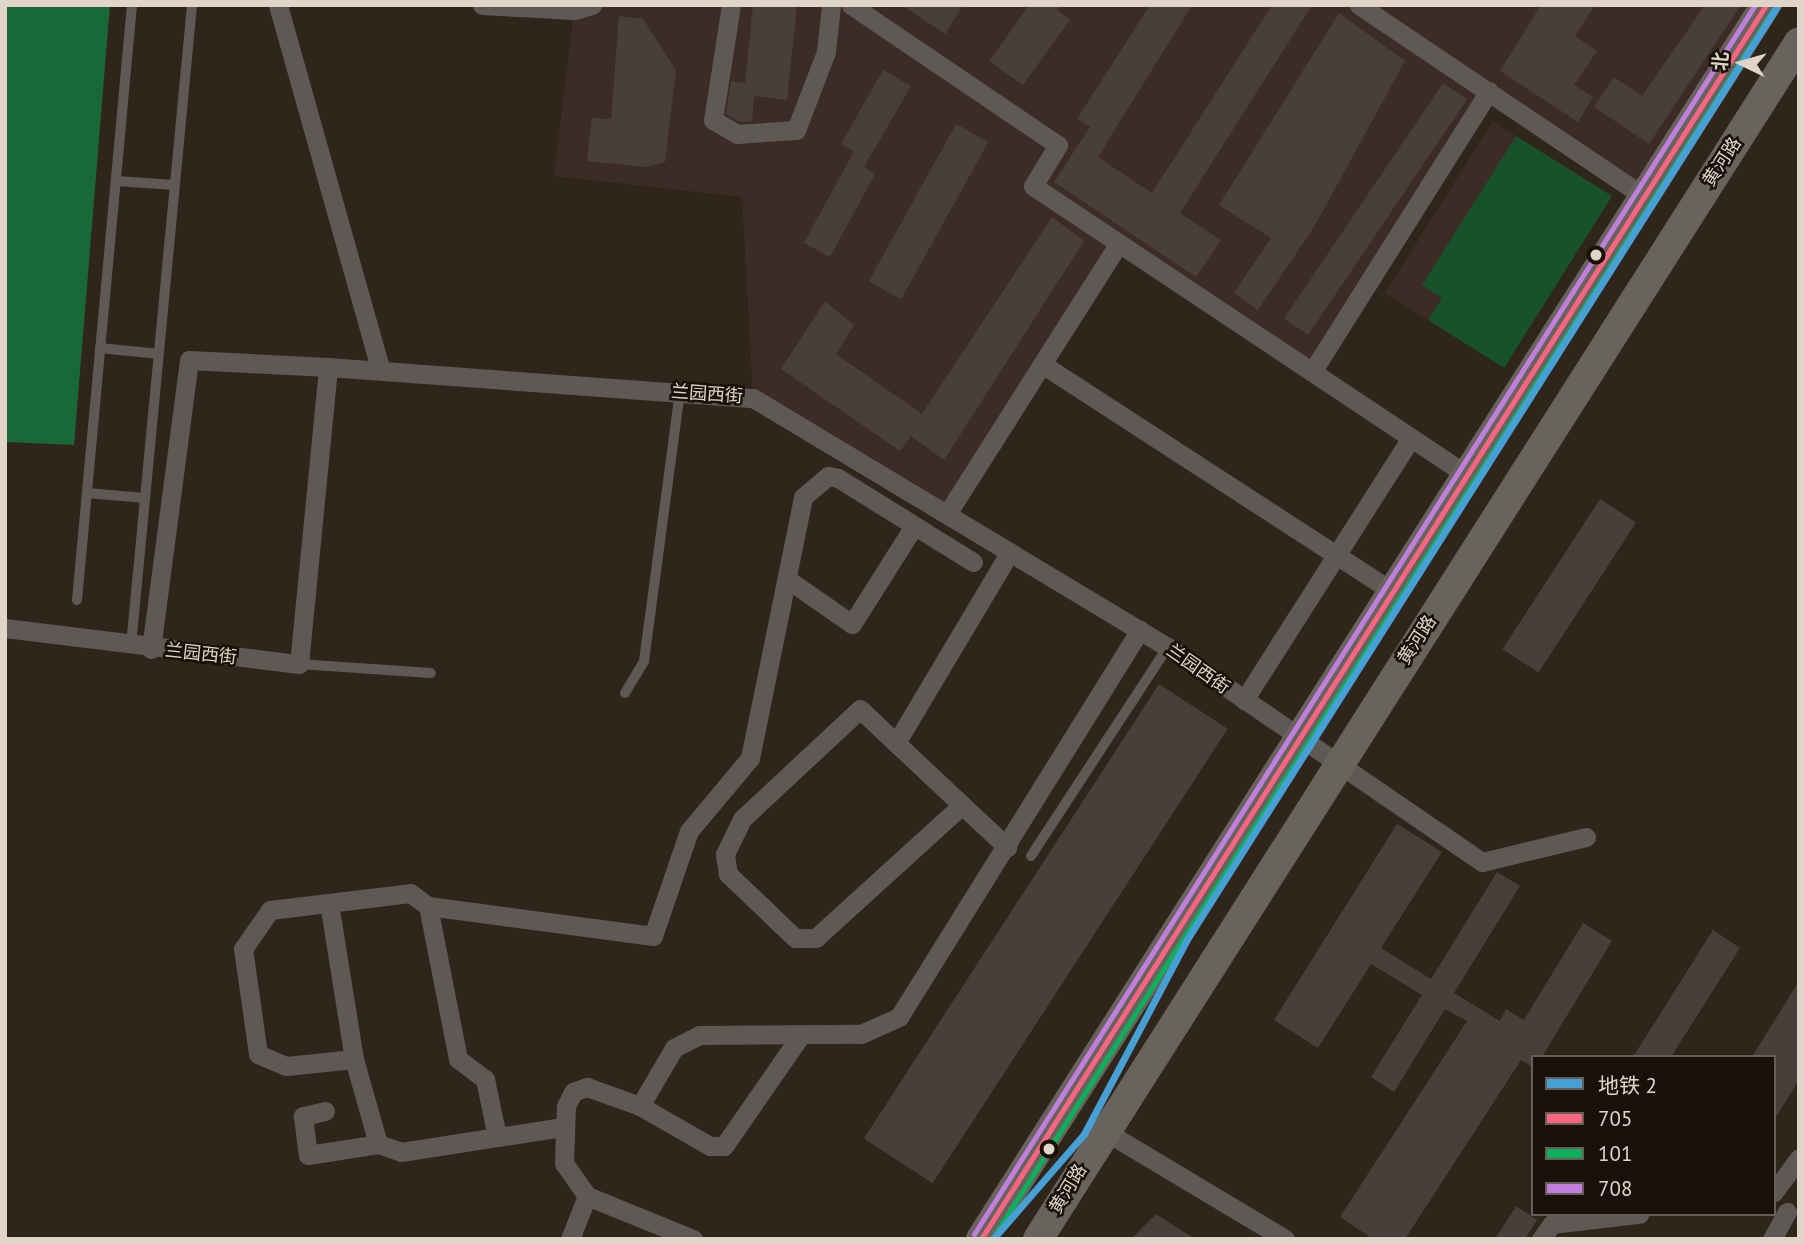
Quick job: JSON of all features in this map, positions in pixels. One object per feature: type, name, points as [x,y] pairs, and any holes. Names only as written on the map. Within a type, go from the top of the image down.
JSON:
[{"type":"main road","points":[[981,1239],[1766,5]]},
{"type":"main road","name":"黄河路","points":[[1038,1239],[1103,1130],[1799,42]]},
{"type":"street","points":[[278,5],[381,371]]},
{"type":"street","points":[[482,5],[574,10],[592,5]]},
{"type":"street","points":[[731,5],[713,120],[737,134],[796,130],[826,52],[831,5]]},
{"type":"street","points":[[851,5],[1058,145],[1033,186],[1467,475]]},
{"type":"street","points":[[1359,5],[1643,196]]},
{"type":"street","points":[[1312,372],[1489,91]]},
{"type":"street","points":[[947,514],[1119,243]]},
{"type":"street","name":"兰园西街","points":[[151,649],[189,360],[328,367],[753,398],[1168,647],[1482,862],[1586,837]]},
{"type":"street","points":[[1042,364],[1391,591]]},
{"type":"street","points":[[299,664],[328,367]]},
{"type":"street","points":[[1244,700],[1411,438]]},
{"type":"street","points":[[354,1059],[286,1066],[258,1054],[243,949],[270,910],[410,893],[428,906],[653,936],[689,831],[750,758],[803,497],[828,476],[973,562]]},
{"type":"street","points":[[787,579],[852,624],[914,526]]},
{"type":"street","points":[[896,743],[1010,552]]},
{"type":"street","name":"兰园西街","points":[[5,628],[131,647],[299,664]]},
{"type":"street","points":[[640,1106],[674,1048],[699,1035],[862,1034],[899,1017],[1140,630]]},
{"type":"street","points":[[962,805],[816,938],[795,938],[728,874],[724,854],[742,819],[860,709],[1007,847]]},
{"type":"street","points":[[329,903],[354,1059],[378,1144]]},
{"type":"street","points":[[428,906],[458,1059],[485,1079],[497,1137]]},
{"type":"street","points":[[693,1239],[587,1196],[565,1163],[563,1127],[573,1092],[587,1087],[640,1106],[710,1146],[724,1146],[801,1035]]},
{"type":"street","points":[[325,1111],[303,1116],[308,1155],[378,1144],[401,1152],[563,1127]]},
{"type":"street","points":[[1103,1130],[1285,1239]]},
{"type":"street","points":[[1776,1189],[1799,1158]]},
{"type":"street","points":[[570,1239],[587,1196]]},
{"type":"street","points":[[1772,1239],[1787,1211]]},
{"type":"street","points":[[1541,1239],[1552,1224],[1622,1216]]},
{"type":"lane","points":[[77,600],[132,5]]},
{"type":"lane","points":[[131,647],[192,5]]},
{"type":"lane","points":[[116,181],[175,186]]},
{"type":"lane","points":[[100,348],[159,354]]},
{"type":"lane","points":[[625,693],[644,661],[680,392]]},
{"type":"lane","points":[[87,493],[145,498]]},
{"type":"lane","points":[[1031,856],[1168,647]]},
{"type":"lane","points":[[299,664],[431,673]]},
{"type":"shaded area","points":[[482,5],[1766,5],[1643,196],[1490,91],[1312,372],[1119,244],[947,514],[753,398],[742,197],[554,176],[574,11]]},
{"type":"shaded area","points":[[1493,121],[1516,136],[1423,285],[1442,298],[1428,320],[1385,293]]},
{"type":"green space","points":[[5,5],[110,5],[74,445],[5,442]]},
{"type":"green space","points":[[1516,136],[1612,196],[1504,368],[1428,320],[1442,298],[1422,285]]},
{"type":"building","points":[[753,5],[797,5],[787,100],[754,96],[752,121],[740,122],[726,114],[731,81],[745,83]]},
{"type":"building","points":[[902,5],[963,5],[945,34]]},
{"type":"building","points":[[1029,5],[1060,5],[1057,10],[1070,20],[1023,85],[989,61]]},
{"type":"building","points":[[1150,5],[1192,5],[1098,157],[1152,193],[1272,5],[1312,5],[1180,213],[1221,240],[1196,277],[1054,182],[1090,127],[1077,119]]},
{"type":"building","points":[[1541,5],[1595,5],[1575,36],[1597,51],[1574,85],[1593,97],[1578,122],[1500,71]]},
{"type":"building","points":[[1705,5],[1741,5],[1649,144],[1594,107],[1614,77],[1642,96]]},
{"type":"building","points":[[1339,13],[1405,61],[1314,227],[1258,310],[1234,293],[1271,238],[1219,205]]},
{"type":"building","points":[[619,16],[643,19],[676,70],[665,162],[646,167],[587,161],[592,118],[611,119]]},
{"type":"building","points":[[883,70],[911,86],[864,167],[875,174],[830,257],[804,243],[854,151],[841,144]]},
{"type":"building","points":[[1443,83],[1467,99],[1308,335],[1284,318]]},
{"type":"building","points":[[956,124],[988,142],[901,299],[869,281]]},
{"type":"building","points":[[1052,217],[1084,241],[944,460],[911,436],[900,451],[781,369],[825,301],[854,325],[836,354],[922,414]]},
{"type":"building","points":[[1600,499],[1636,522],[1539,673],[1503,649]]},
{"type":"building","points":[[1159,684],[1228,729],[933,1183],[864,1139]]},
{"type":"building","points":[[1397,824],[1442,852],[1381,948],[1431,979],[1497,872],[1520,886],[1454,993],[1500,1021],[1506,1009],[1524,1020],[1583,923],[1612,941],[1543,1055],[1531,1055],[1531,1066],[1521,1060],[1405,1239],[1373,1239],[1340,1217],[1467,1021],[1445,1009],[1394,1092],[1371,1077],[1422,995],[1371,964],[1318,1048],[1274,1020]]},
{"type":"building","points":[[1713,930],[1740,948],[1672,1055],[1634,1055]]},
{"type":"building","points":[[1799,981],[1799,1080],[1776,1117],[1776,1055],[1753,1055]]},
{"type":"building","points":[[1516,1206],[1537,1220],[1525,1239],[1495,1239]]},
{"type":"building","points":[[1156,1214],[1195,1239],[1131,1239]]},
{"type":"metro line","name":"2","points":[[993,1239],[1084,1134],[1186,941],[1778,5]]},
{"type":"transit line","name":"708","points":[[974,1234],[1755,5]]},
{"type":"transit line","name":"705","points":[[981,1239],[1766,5]]},
{"type":"transit line","name":"101","points":[[992,1239],[1773,10]]}]
